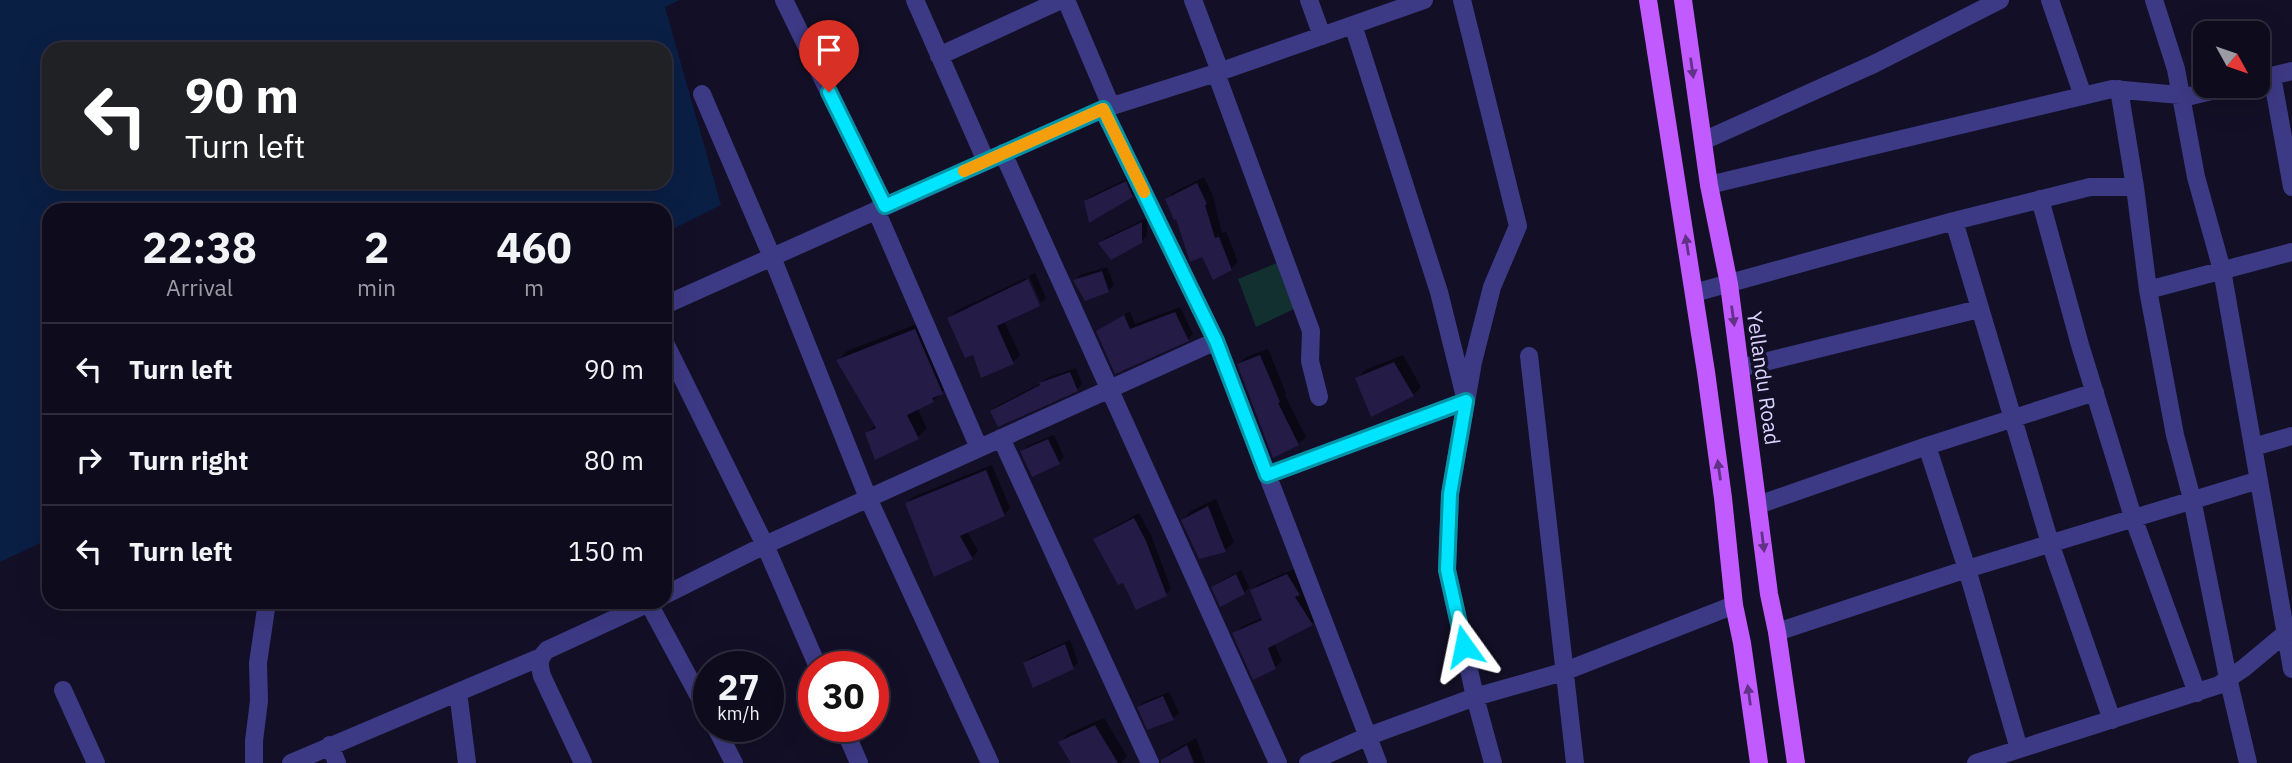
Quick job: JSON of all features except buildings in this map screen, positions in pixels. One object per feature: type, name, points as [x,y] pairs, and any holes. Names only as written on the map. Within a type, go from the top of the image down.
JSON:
[{"type":"main road","points":[[1647,0],[1694,293],[1721,485],[1734,606],[1759,763]]},
{"type":"main road","name":"Yellandu Road","points":[[1682,0],[1709,185],[1728,284],[1769,594],[1796,763]]},
{"type":"street","points":[[785,0],[881,208],[979,448]]},
{"type":"street","points":[[915,0],[986,161]]},
{"type":"street","points":[[939,56],[1063,0],[1107,108],[1216,341],[1378,763]]},
{"type":"street","points":[[1193,0],[1311,331],[1310,361],[1319,397]]},
{"type":"street","points":[[1309,0],[1322,36]]},
{"type":"street","points":[[672,302],[1107,108],[1424,0]]},
{"type":"street","points":[[1462,0],[1518,226],[1492,287],[1473,362],[1450,494],[1447,570],[1475,697],[1493,763]]},
{"type":"street","points":[[1703,141],[1874,64],[2000,0]]},
{"type":"street","points":[[2050,0],[2083,96]]},
{"type":"street","points":[[2154,0],[2176,69],[2196,177],[2222,270],[2289,632],[2292,669]]},
{"type":"street","points":[[1353,25],[1439,292],[1466,401]]},
{"type":"street","points":[[2270,76],[2292,71]]},
{"type":"street","points":[[2119,89],[2136,187],[2148,290],[2175,435],[2192,499],[2248,763]]},
{"type":"street","points":[[1709,185],[2119,89],[2193,96]]},
{"type":"street","points":[[702,94],[772,257],[868,498],[990,763]]},
{"type":"street","points":[[2270,94],[2289,157],[2292,187]]},
{"type":"street","points":[[1003,153],[1278,763]]},
{"type":"street","points":[[1694,293],[1954,221],[2090,187],[2136,187]]},
{"type":"street","points":[[2040,200],[2133,517],[2197,693]]},
{"type":"street","points":[[1954,221],[2050,543],[2112,720]]},
{"type":"street","points":[[2148,290],[2292,252]]},
{"type":"street","points":[[1740,368],[1979,309]]},
{"type":"street","points":[[672,592],[765,545],[1216,341]]},
{"type":"street","points":[[1529,356],[1575,763]]},
{"type":"street","points":[[672,357],[765,545],[811,651]]},
{"type":"street","points":[[1758,505],[1927,446],[2095,392]]},
{"type":"street","points":[[1267,475],[1466,401]]},
{"type":"street","points":[[2253,447],[2292,436]]},
{"type":"street","points":[[1000,438],[1150,763]]},
{"type":"street","points":[[1927,446],[1967,569],[2014,755]]},
{"type":"street","points":[[1777,632],[1967,569],[2259,480]]},
{"type":"street","points":[[1308,763],[1366,737],[1475,697],[1563,672],[1734,606]]},
{"type":"street","points":[[254,763],[259,701],[258,663],[266,609]]},
{"type":"street","points":[[583,763],[542,676],[539,663],[547,650],[634,609]]},
{"type":"street","points":[[653,609],[693,686]]},
{"type":"street","points":[[1976,763],[2014,755],[2219,685],[2289,632]]},
{"type":"street","points":[[291,763],[541,657]]},
{"type":"street","points":[[63,690],[96,763]]},
{"type":"street","points":[[458,692],[467,763]]},
{"type":"street","points":[[723,742],[734,763]]},
{"type":"street","points":[[850,742],[859,763]]},
{"type":"street","points":[[330,746],[337,763]]},
{"type":"green space","points":[[1277,263],[1294,309],[1256,327],[1238,279]]},
{"type":"water","points":[[0,0],[680,0],[665,7],[721,205],[672,230],[672,203],[42,203],[42,542],[0,562]]},
{"type":"slow traffic","points":[[964,171],[1103,109],[1144,192]]},
{"type":"route","points":[[829,92],[885,206],[1103,109],[1216,341],[1267,475],[1466,401],[1450,494],[1447,570],[1464,646]]}]
